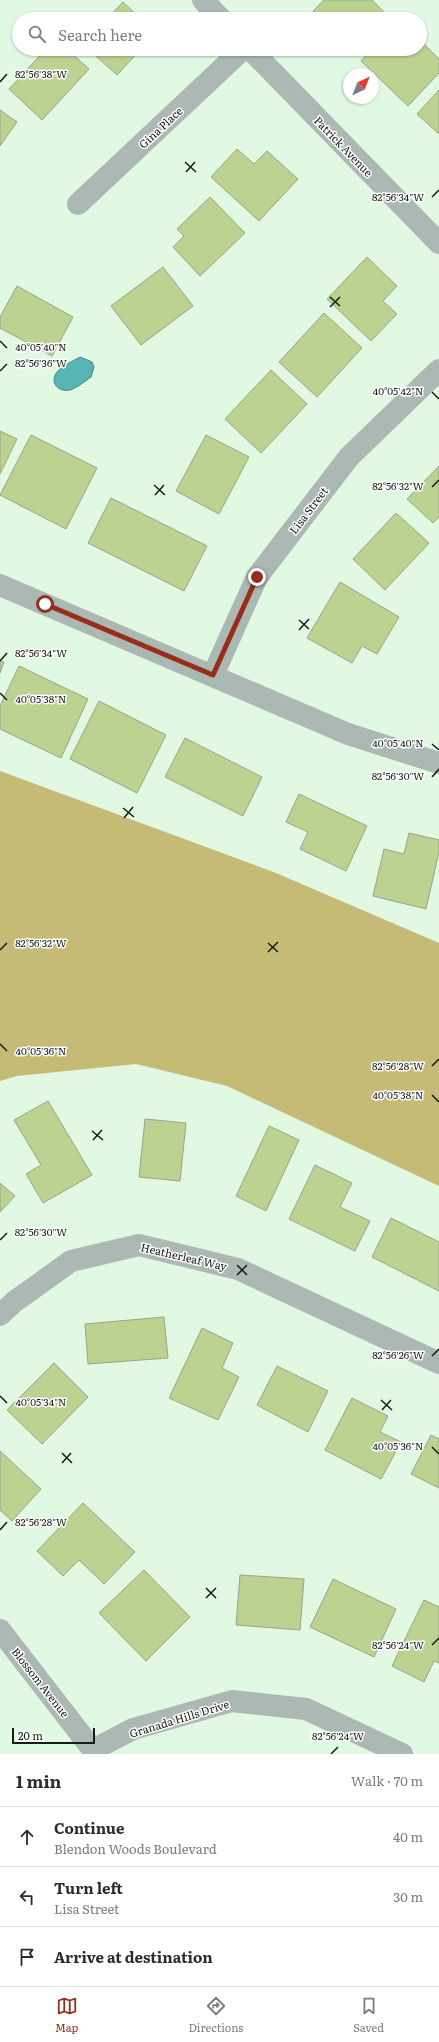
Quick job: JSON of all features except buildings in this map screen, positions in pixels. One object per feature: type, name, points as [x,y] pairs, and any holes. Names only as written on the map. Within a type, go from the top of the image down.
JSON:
[{"type":"street","points":[[203,0],[214,12]]},
{"type":"street","name":"Gina Place","points":[[78,204],[236,56]]},
{"type":"street","name":"Patrick Avenue","points":[[257,56],[439,243]]},
{"type":"street","name":"Lisa Street","points":[[213,675],[257,577],[349,457],[439,370]]},
{"type":"street","points":[[0,585],[348,734],[439,763]]},
{"type":"street","name":"Heatherleaf Way","points":[[0,1315],[14,1302],[71,1261],[139,1244],[238,1269],[439,1363]]},
{"type":"street","name":"Blossom Avenue","points":[[0,1630],[94,1752]]},
{"type":"street","name":"Granada Hills Drive","points":[[94,1752],[134,1729],[232,1701],[306,1709],[402,1754]]},
{"type":"shaded area","points":[[0,771],[276,873],[439,943],[439,1186],[227,1086],[136,1064],[17,1076],[0,1081]]},
{"type":"water","points":[[80,357],[92,362],[94,367],[91,377],[70,390],[61,390],[54,382],[56,374],[63,366]]},
{"type":"route","points":[[45,604],[213,675],[257,577]]}]
